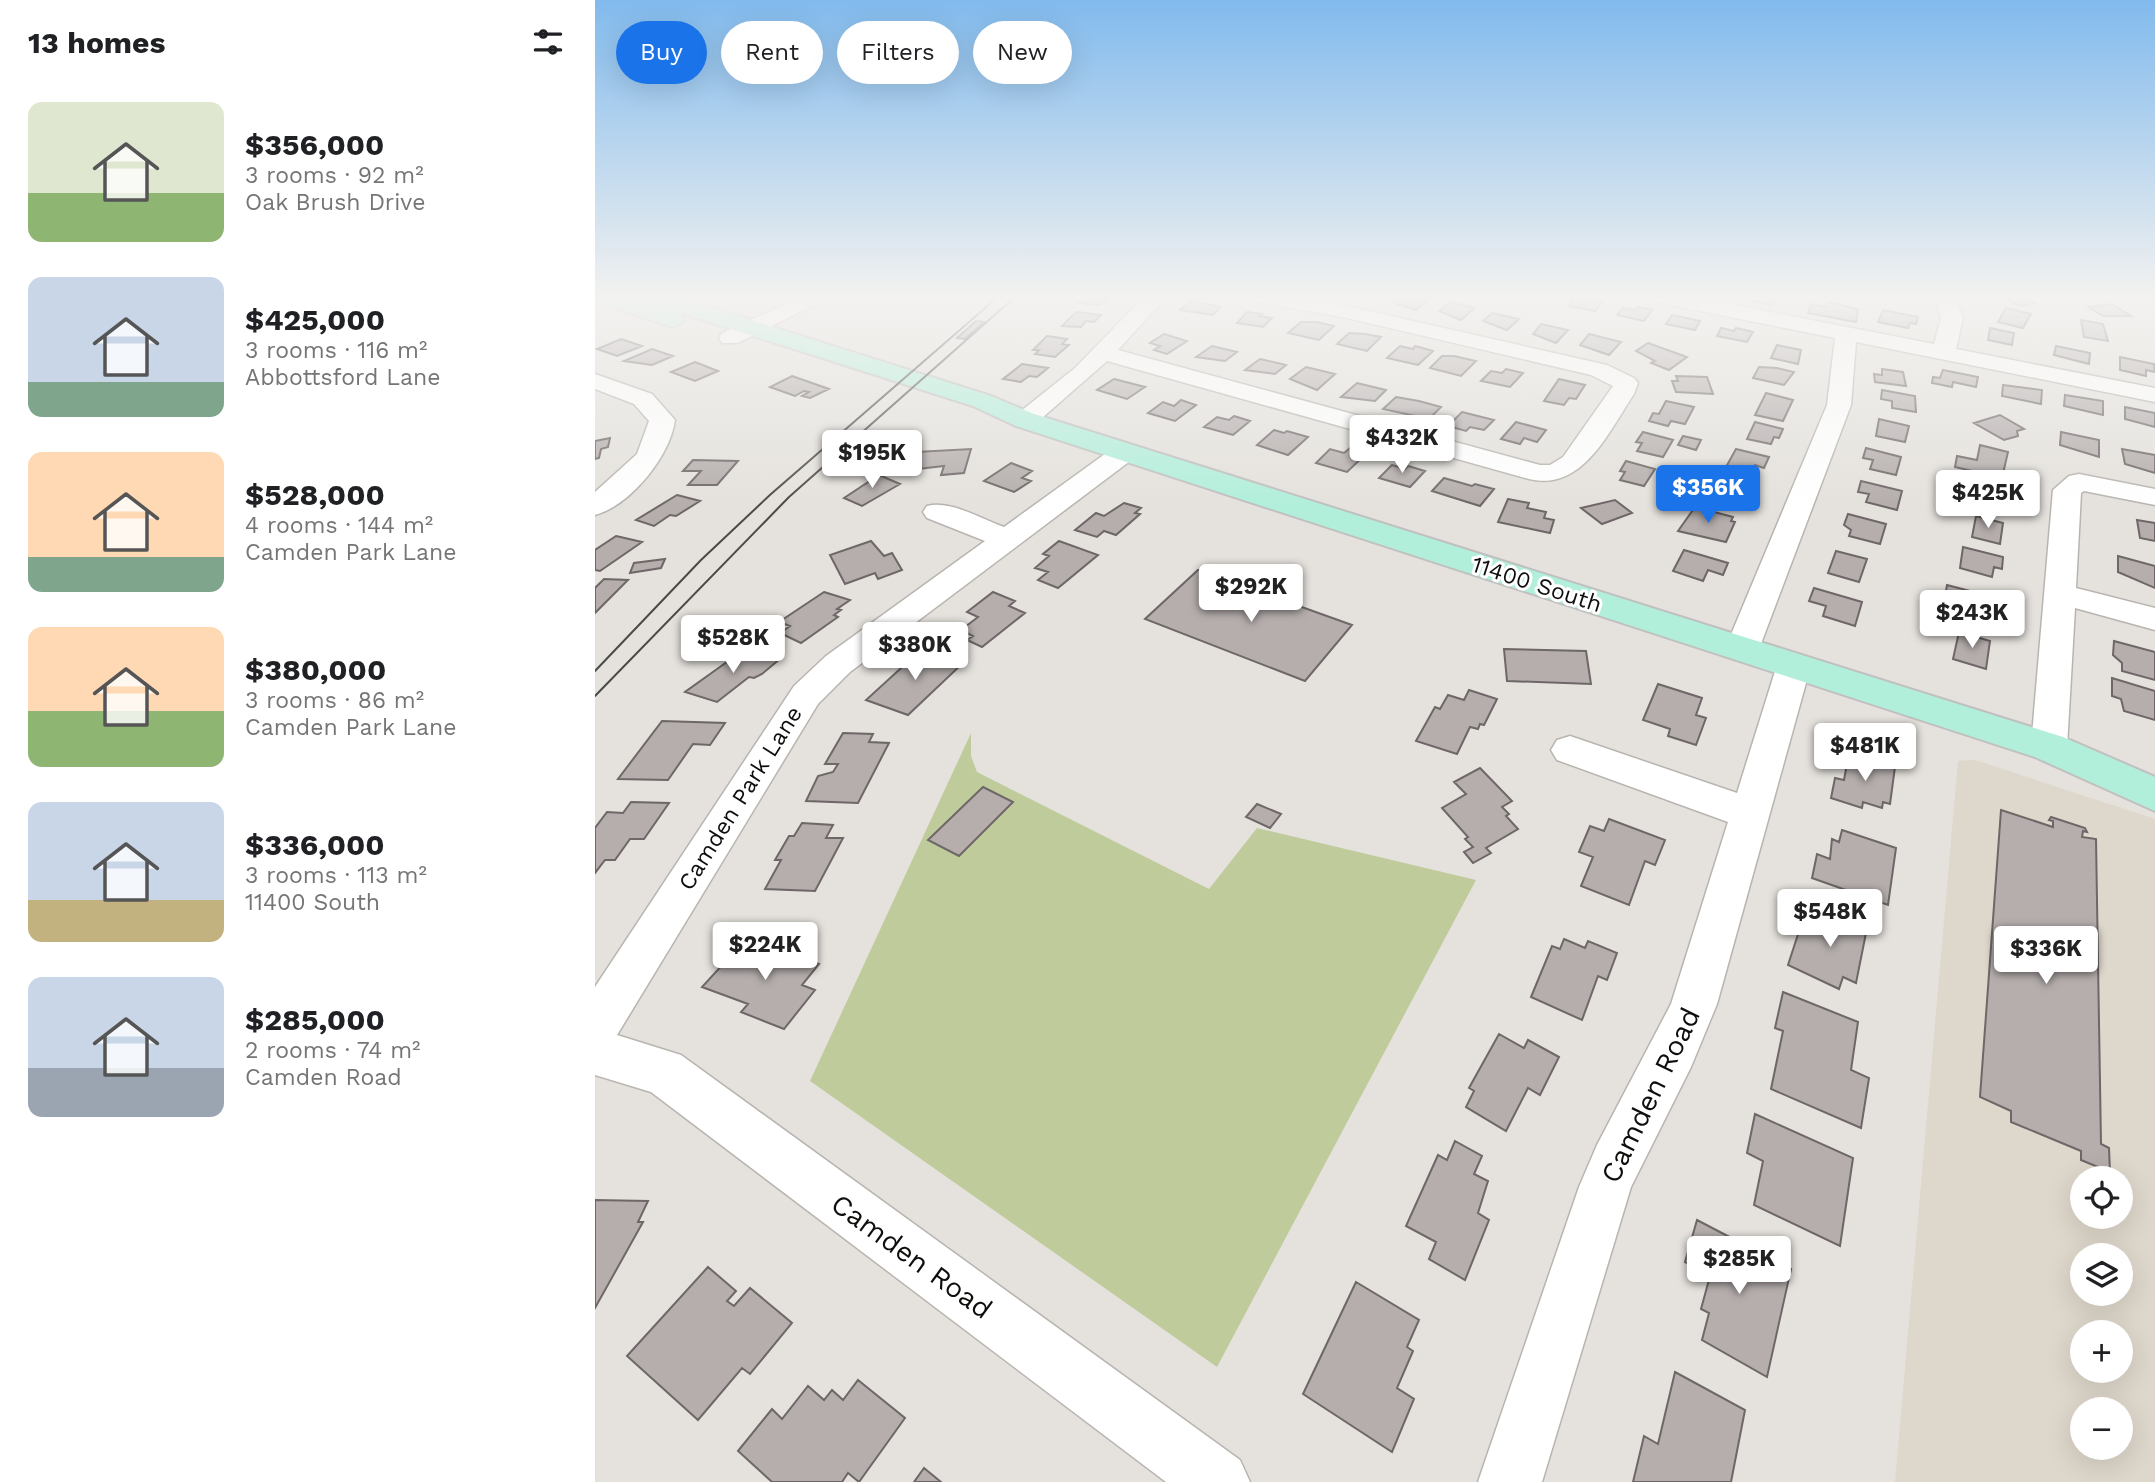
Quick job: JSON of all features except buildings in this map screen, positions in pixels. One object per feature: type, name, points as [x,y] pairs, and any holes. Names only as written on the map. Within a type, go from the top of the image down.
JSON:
[{"type":"main road","name":"11400 South","points":[[830,365],[963,413],[994,419],[1025,420],[2049,747],[2155,768]]},
{"type":"main road","name":"11400 South","points":[[2049,747],[2155,795]]},
{"type":"street","points":[[1025,420],[1088,365]]},
{"type":"street","points":[[1146,365],[1539,473],[1555,473],[1572,463],[1622,394],[1626,383],[1599,370],[1579,365]]},
{"type":"street","points":[[1742,649],[1839,405],[1842,391],[1840,365]]},
{"type":"street","points":[[2009,365],[2155,395]]},
{"type":"street","points":[[595,381],[643,399],[662,420],[657,444],[646,462],[595,506]]},
{"type":"street","name":"Camden Park Lane","points":[[595,1028],[806,695],[838,664],[1125,452]]},
{"type":"street","points":[[2049,747],[2065,496],[2071,486],[2079,482],[2155,497]]},
{"type":"street","points":[[937,512],[1007,540]]},
{"type":"street","points":[[2058,593],[2155,619]]},
{"type":"street","name":"Camden Road","points":[[1510,1482],[1619,1150],[1684,1032],[1794,666]]},
{"type":"street","points":[[1570,750],[1751,814]]},
{"type":"street","name":"Camden Road","points":[[595,1052],[664,1072],[1218,1482]]},
{"type":"shaded area","points":[[1975,760],[2155,819],[2155,1482],[1895,1482],[1958,761]]},
{"type":"green space","points":[[971,733],[971,756],[977,772],[1209,889],[1257,828],[1476,880],[1217,1367],[810,1081]]},
{"type":"tram line","points":[[595,671],[701,560],[771,494],[919,365]]},
{"type":"tram line","points":[[595,696],[789,497],[938,365]]}]
